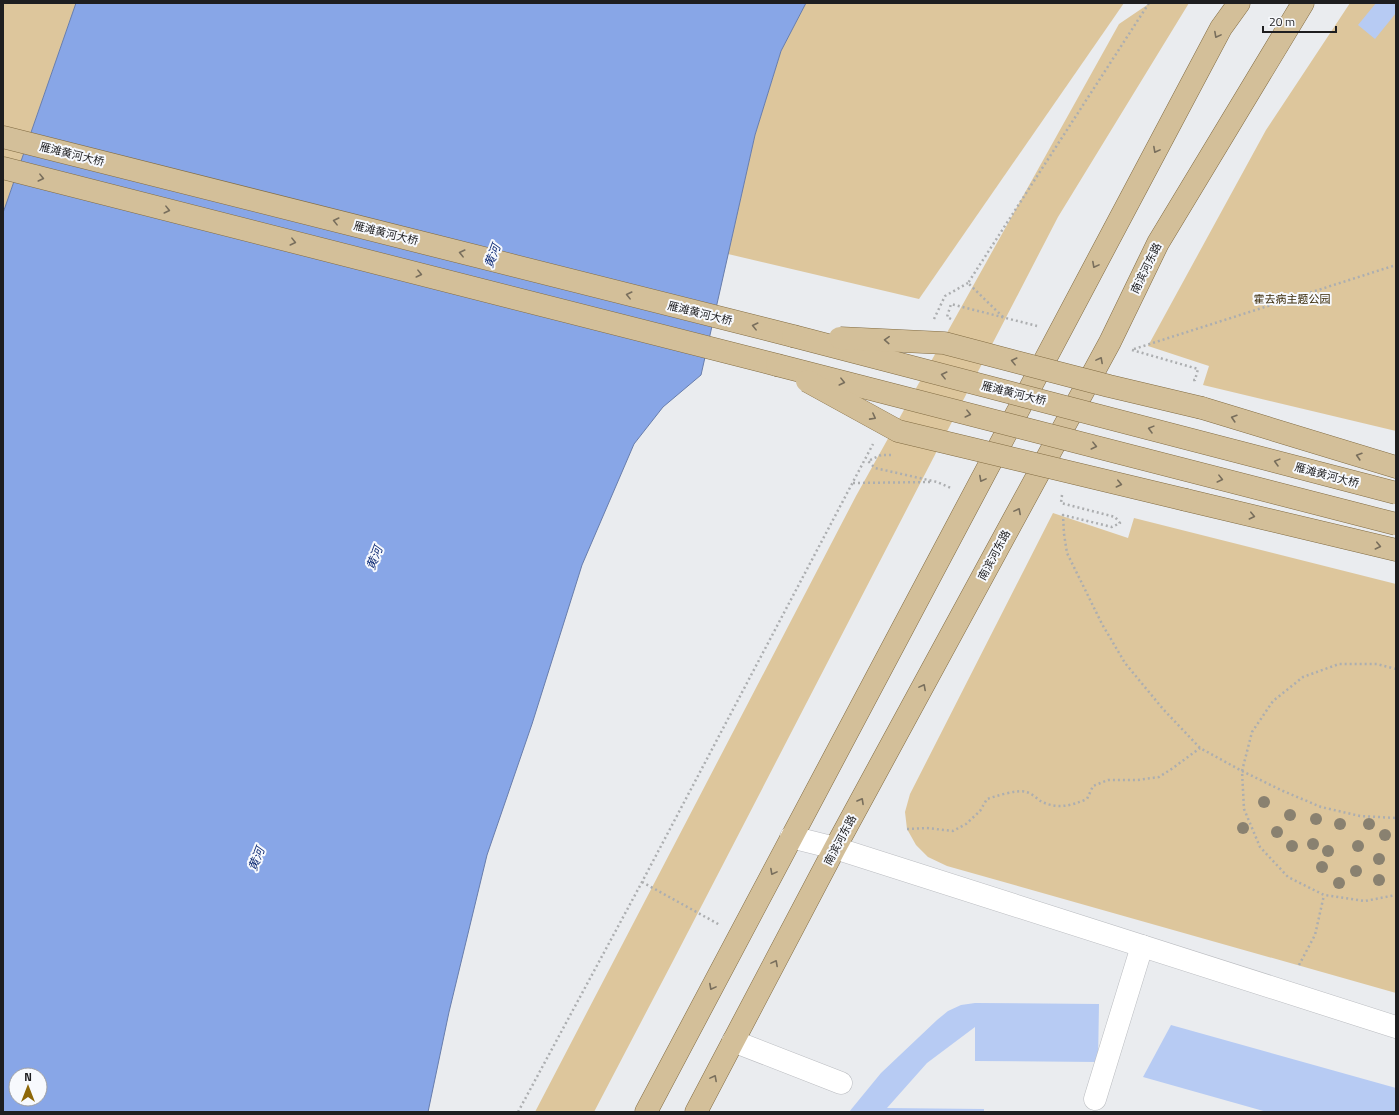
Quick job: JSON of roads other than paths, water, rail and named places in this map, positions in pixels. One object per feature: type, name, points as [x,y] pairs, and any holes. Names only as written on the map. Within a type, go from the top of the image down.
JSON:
[{"type":"main road","points":[[646,1112],[1221,28],[1239,3]]},
{"type":"main road","name":"南滨河东路","points":[[696,1112],[835,848],[1110,342],[1158,243],[1302,3]]},
{"type":"main road","name":"雁滩黄河大桥","points":[[3,137],[793,336],[1396,493]]},
{"type":"main road","points":[[3,168],[1396,524]]},
{"type":"main road","points":[[793,336],[944,343],[1101,384],[1202,408],[1396,467]]},
{"type":"main road","points":[[777,366],[898,431],[1396,550]]},
{"type":"street","points":[[791,837],[835,848],[1396,1027]]},
{"type":"street","points":[[1095,1099],[1142,946]]},
{"type":"street","points":[[733,1041],[841,1083]]},
{"type":"water","name":"黄河","points":[[76,3],[806,3],[781,51],[755,135],[701,375],[663,407],[634,444],[582,565],[532,724],[487,855],[449,1012],[428,1112],[3,1112],[3,213]]},
{"type":"park label","name":"霍去病主题公园","points":[[1292,299]]}]
